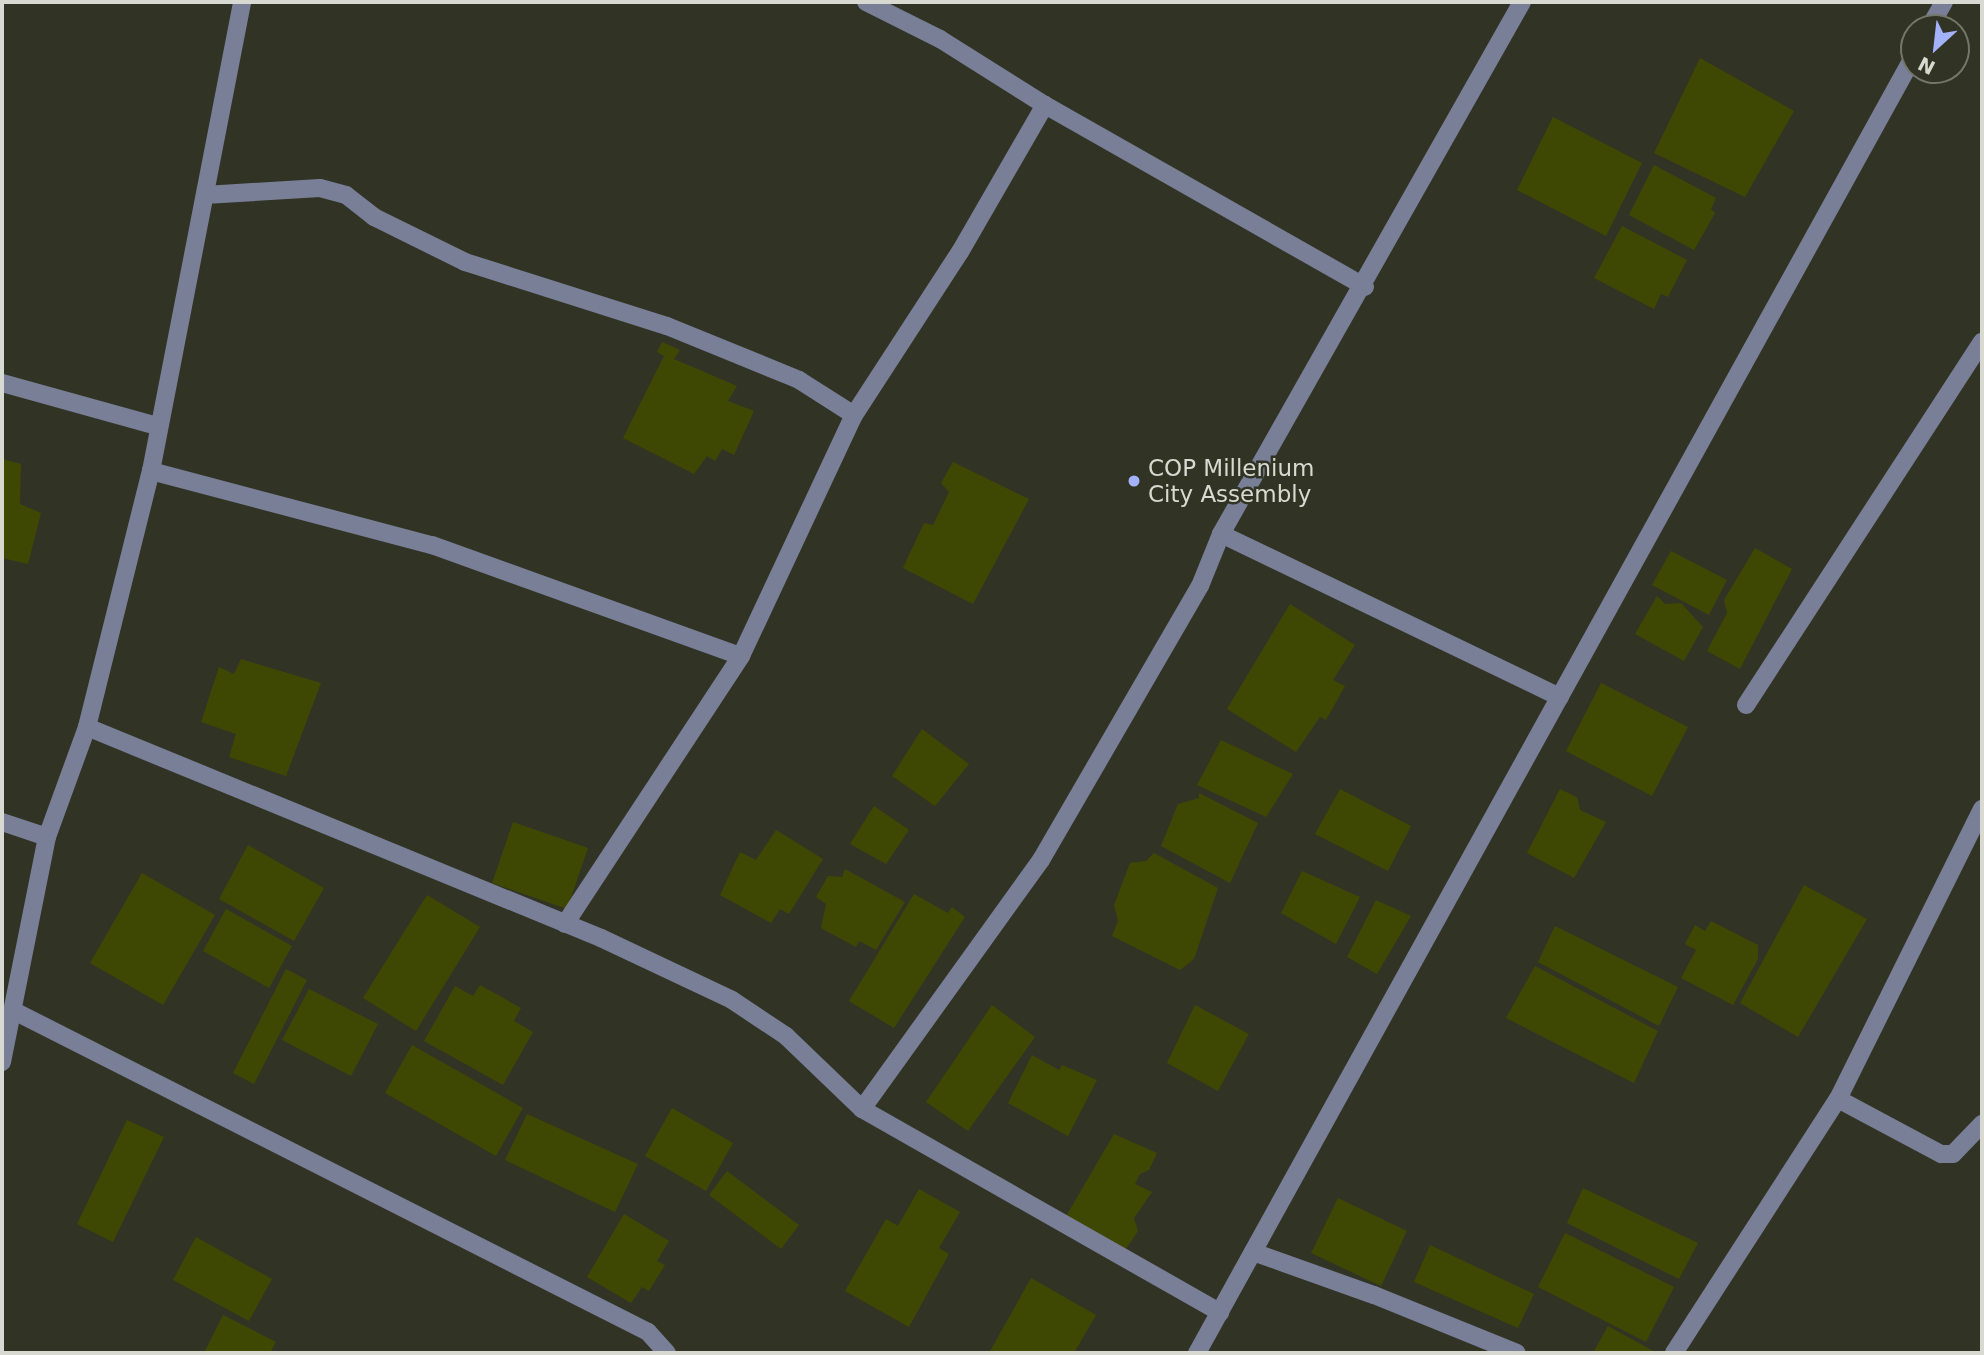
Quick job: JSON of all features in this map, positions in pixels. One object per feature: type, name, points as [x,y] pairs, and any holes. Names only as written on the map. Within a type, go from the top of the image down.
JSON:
[{"type":"street","points":[[2,1062],[47,837],[87,727],[151,471],[157,426],[242,2]]},
{"type":"street","points":[[866,2],[940,39],[1045,105],[1365,287]]},
{"type":"street","points":[[862,1109],[1041,860],[1200,586],[1221,534],[1365,287],[1522,2]]},
{"type":"street","points":[[1197,1353],[1900,81]]},
{"type":"street","points":[[565,924],[741,656],[854,415],[960,252],[1045,105]]},
{"type":"street","points":[[205,195],[320,188],[346,195],[374,217],[465,262],[667,326],[799,380],[854,415]]},
{"type":"street","points":[[1746,705],[1982,342]]},
{"type":"street","points":[[2,383],[157,426]]},
{"type":"street","points":[[151,471],[432,545],[741,656]]},
{"type":"street","points":[[1221,534],[1560,697]]},
{"type":"street","points":[[87,727],[565,924],[732,1000],[786,1036],[862,1109],[1220,1312]]},
{"type":"street","points":[[1674,1353],[1838,1098],[1982,808]]},
{"type":"street","points":[[2,822],[47,837]]},
{"type":"street","points":[[12,1010],[648,1332],[667,1353]]},
{"type":"street","points":[[1838,1098],[1941,1154],[1953,1154],[1982,1124]]},
{"type":"street","points":[[1253,1252],[1374,1294],[1517,1353]]},
{"type":"building","points":[[1700,58],[1794,111],[1745,197],[1654,153]]},
{"type":"building","points":[[1553,117],[1642,163],[1606,236],[1517,190]]},
{"type":"building","points":[[1654,165],[1716,198],[1711,209],[1715,213],[1694,250],[1629,215]]},
{"type":"building","points":[[1622,226],[1687,260],[1668,297],[1661,294],[1654,309],[1594,278]]},
{"type":"building","points":[[662,342],[680,350],[674,359],[737,386],[728,401],[754,411],[734,455],[722,449],[715,461],[707,456],[694,474],[623,438],[664,356],[657,352]]},
{"type":"building","points":[[2,459],[21,464],[20,504],[41,513],[28,564],[2,558]]},
{"type":"building","points":[[953,462],[1029,499],[973,604],[903,568],[924,523],[933,525],[949,492],[941,483]]},
{"type":"building","points":[[1755,548],[1792,569],[1740,669],[1707,651],[1727,613],[1724,600]]},
{"type":"building","points":[[1671,551],[1727,580],[1709,615],[1652,585]]},
{"type":"building","points":[[1657,596],[1665,604],[1681,603],[1703,627],[1684,661],[1635,634]]},
{"type":"building","points":[[1290,604],[1355,645],[1333,680],[1345,686],[1326,720],[1320,717],[1296,752],[1227,709]]},
{"type":"building","points":[[241,659],[321,683],[286,776],[229,757],[236,734],[201,722],[219,667],[234,674]]},
{"type":"building","points":[[1601,683],[1688,727],[1652,796],[1566,751]]},
{"type":"building","points":[[922,729],[969,764],[935,806],[892,776]]},
{"type":"building","points":[[1221,740],[1293,774],[1266,817],[1197,785]]},
{"type":"building","points":[[1340,789],[1411,826],[1388,871],[1315,834]]},
{"type":"building","points":[[1560,789],[1577,797],[1580,810],[1606,822],[1574,878],[1527,853]]},
{"type":"building","points":[[1199,793],[1258,823],[1230,883],[1161,846],[1178,804],[1199,798]]},
{"type":"building","points":[[874,806],[909,830],[886,864],[850,844]]},
{"type":"building","points":[[513,822],[588,848],[567,909],[492,883]]},
{"type":"building","points":[[776,830],[823,859],[789,914],[780,909],[771,923],[720,895],[740,852],[756,860]]},
{"type":"building","points":[[248,845],[324,888],[294,941],[219,899]]},
{"type":"building","points":[[1154,853],[1218,888],[1194,959],[1180,970],[1112,936],[1118,921],[1114,905],[1130,863],[1146,861]]},
{"type":"building","points":[[845,869],[905,902],[876,950],[859,941],[856,947],[821,928],[826,904],[816,897],[828,876],[842,877]]},
{"type":"building","points":[[1302,871],[1360,897],[1336,944],[1281,913]]},
{"type":"building","points":[[142,873],[215,915],[163,1005],[90,963]]},
{"type":"building","points":[[1804,885],[1867,919],[1798,1037],[1740,1003]]},
{"type":"building","points":[[914,894],[948,913],[952,907],[965,917],[894,1028],[849,1001]]},
{"type":"building","points":[[427,895],[480,927],[416,1031],[363,998]]},
{"type":"building","points":[[1376,900],[1411,916],[1377,974],[1347,957]]},
{"type":"building","points":[[226,909],[292,946],[269,988],[203,951]]},
{"type":"building","points":[[1711,921],[1758,945],[1758,959],[1733,1005],[1681,978],[1696,950],[1685,944],[1695,925],[1705,931]]},
{"type":"building","points":[[1555,926],[1678,987],[1659,1026],[1538,962]]},
{"type":"building","points":[[1535,966],[1658,1031],[1634,1083],[1506,1018]]},
{"type":"building","points":[[286,969],[307,980],[254,1084],[233,1073]]},
{"type":"building","points":[[480,985],[521,1008],[514,1021],[533,1032],[503,1085],[424,1041],[455,986],[473,996]]},
{"type":"building","points":[[309,989],[378,1024],[351,1076],[282,1040]]},
{"type":"building","points":[[992,1005],[1035,1037],[968,1131],[926,1102]]},
{"type":"building","points":[[1195,1005],[1249,1034],[1218,1091],[1167,1063]]},
{"type":"building","points":[[412,1045],[523,1108],[496,1156],[385,1093]]},
{"type":"building","points":[[1032,1055],[1059,1070],[1062,1065],[1097,1080],[1068,1136],[1008,1103]]},
{"type":"building","points":[[672,1108],[733,1143],[706,1191],[645,1156]]},
{"type":"building","points":[[527,1114],[638,1164],[615,1212],[505,1160]]},
{"type":"building","points":[[127,1120],[164,1137],[113,1242],[77,1224]]},
{"type":"building","points":[[1114,1134],[1157,1153],[1149,1170],[1140,1174],[1135,1184],[1152,1192],[1134,1218],[1138,1231],[1124,1252],[1065,1218]]},
{"type":"building","points":[[727,1171],[799,1225],[781,1249],[709,1195]]},
{"type":"building","points":[[1583,1188],[1698,1243],[1679,1279],[1567,1223]]},
{"type":"building","points":[[919,1189],[960,1212],[939,1248],[949,1254],[909,1327],[845,1291],[886,1219],[898,1226]]},
{"type":"building","points":[[1338,1198],[1407,1231],[1381,1286],[1311,1253]]},
{"type":"building","points":[[624,1214],[669,1241],[657,1261],[665,1265],[649,1291],[642,1287],[631,1303],[587,1277]]},
{"type":"building","points":[[1565,1233],[1674,1287],[1646,1342],[1538,1287]]},
{"type":"building","points":[[196,1237],[272,1279],[249,1321],[173,1280]]},
{"type":"building","points":[[1430,1245],[1534,1294],[1518,1328],[1414,1282]]},
{"type":"building","points":[[1031,1278],[1096,1315],[1074,1353],[989,1353]]},
{"type":"building","points":[[223,1315],[276,1342],[270,1353],[204,1353]]},
{"type":"building","points":[[1608,1326],[1657,1353],[1593,1353]]},
{"type":"place","name":"COP Millenium City Assembly","points":[[1134,481]]}]
